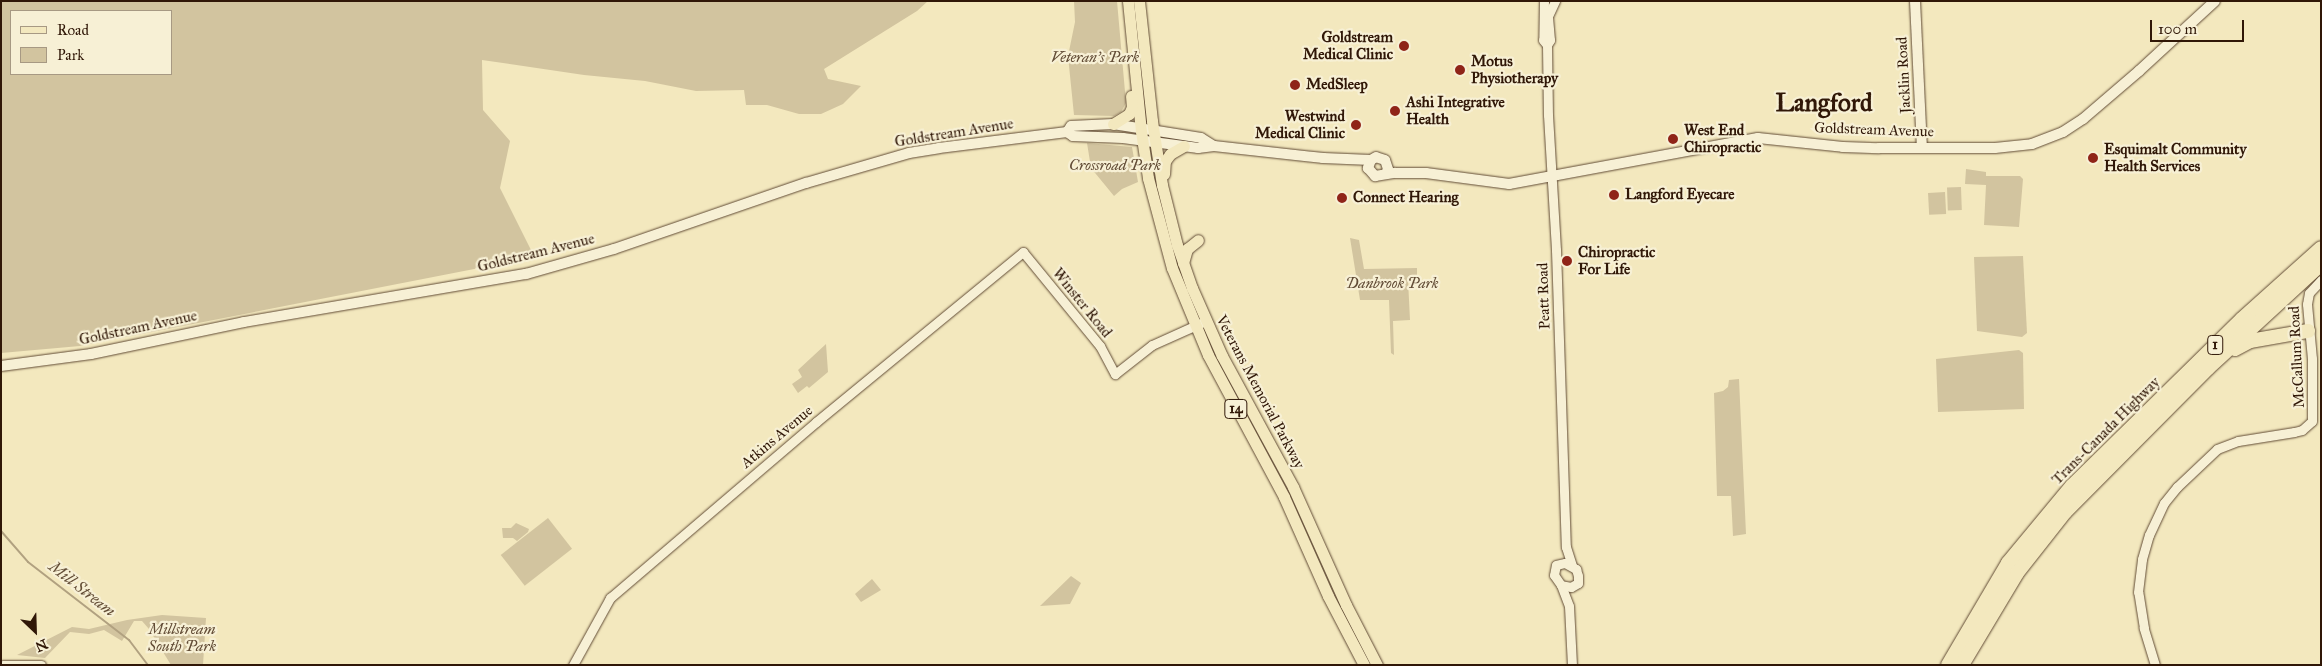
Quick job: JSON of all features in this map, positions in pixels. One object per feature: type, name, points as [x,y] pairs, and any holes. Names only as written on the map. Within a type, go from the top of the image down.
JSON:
[{"type":"highway","name":"Trans-Canada Highway","points":[[1948,665],[1992,588],[2022,545],[2089,469],[2248,313],[2321,248]]},
{"type":"highway","name":"Trans-Canada Highway","points":[[1962,665],[2017,573],[2065,512],[2249,328],[2321,264]]},
{"type":"highway","points":[[2108,467],[2132,449],[2236,349],[2250,340],[2308,331]]},
{"type":"highway","points":[[1942,665],[1997,572],[2022,545]]},
{"type":"main road","name":"Veterans Memorial Parkway","points":[[1128,1],[1142,141],[1157,217],[1172,268],[1200,324],[1239,389],[1293,487],[1346,605],[1378,665]]},
{"type":"main road","name":"Veterans Memorial Parkway","points":[[1139,1],[1154,136],[1162,185],[1173,230],[1216,373],[1284,497],[1328,596],[1364,665]]},
{"type":"main road","name":"Jacklin Road","points":[[1915,1],[1922,148]]},
{"type":"main road","name":"Goldstream Avenue","points":[[1387,169],[1418,169],[1426,174],[1501,184],[1552,178],[1758,138],[1843,147],[1995,148],[2032,144],[2063,132],[2083,119],[2127,82],[2215,1]]},
{"type":"main road","points":[[1113,124],[1124,119],[1132,107],[1128,61],[1130,27]]},
{"type":"main road","name":"Goldstream Avenue","points":[[1067,132],[1071,126],[1113,124],[1140,128],[1154,136],[1184,146],[1198,148],[1214,146],[1369,164]]},
{"type":"main road","name":"Goldstream Avenue","points":[[1,366],[91,354],[244,322],[526,274],[614,249],[806,183],[908,153],[1067,132],[1073,136],[1142,141],[1154,136],[1201,138],[1214,146]]},
{"type":"main road","points":[[1162,185],[1165,161],[1170,154],[1184,146]]},
{"type":"main road","points":[[1381,157],[1387,169],[1375,176],[1369,164],[1381,157]]},
{"type":"main road","points":[[1173,230],[1186,239],[1198,240],[1187,249],[1183,263]]},
{"type":"street","name":"Peatt Road","points":[[1544,1],[1543,40],[1547,45]]},
{"type":"street","name":"Peatt Road","points":[[1555,1],[1548,16],[1550,40],[1547,45],[1548,115],[1566,547],[1572,566]]},
{"type":"street","name":"Winster Road","points":[[1023,252],[1100,346],[1114,374],[1132,361]]},
{"type":"street","name":"Atkins Avenue","points":[[573,665],[610,598],[816,422],[1023,252]]},
{"type":"street","name":"McCallum Road","points":[[2156,665],[2144,628],[2138,592],[2142,559],[2156,519],[2177,488],[2218,449],[2238,441],[2302,430],[2312,420],[2312,360],[2308,331],[2309,293],[2321,280]]},
{"type":"street","points":[[1106,356],[1120,362],[1132,361],[1152,345],[1200,324]]},
{"type":"street","name":"Peatt Road","points":[[1558,564],[1566,547]]},
{"type":"street","points":[[1569,606],[1578,576],[1572,566],[1565,562],[1558,564],[1554,568],[1554,575],[1561,585],[1569,606],[1572,665]]},
{"type":"street","points":[[1561,585],[1575,586]]},
{"type":"street","points":[[2,665],[41,665]]},
{"type":"green space","points":[[1,1],[928,1],[917,11],[824,69],[828,79],[861,86],[843,104],[821,114],[799,114],[767,105],[746,105],[744,90],[696,91],[645,81],[584,75],[482,60],[483,110],[510,141],[500,188],[536,257],[80,346],[1,353]]},
{"type":"green space","name":"Veteran's Park","points":[[1074,1],[1117,1],[1126,103],[1121,112],[1114,116],[1074,115],[1068,56],[1075,22]]},
{"type":"green space","name":"Crossroad Park","points":[[1087,143],[1132,147],[1138,182],[1122,189],[1114,196],[1091,168]]},
{"type":"green space","points":[[1966,169],[1986,172],[1986,176],[2020,176],[2023,179],[2019,227],[1984,225],[1986,185],[1965,184]]},
{"type":"green space","points":[[1947,187],[1961,187],[1962,210],[1948,210]]},
{"type":"green space","points":[[1945,192],[1946,214],[1929,215],[1928,193]]},
{"type":"green space","name":"Danbrook Park","points":[[1350,238],[1359,240],[1364,269],[1417,268],[1417,279],[1408,280],[1410,320],[1393,321],[1394,355],[1391,353],[1389,300],[1360,300]]},
{"type":"green space","points":[[2023,256],[2027,333],[2022,337],[1977,331],[1974,257]]},
{"type":"green space","points":[[826,344],[828,372],[809,388],[807,386],[798,393],[792,384],[802,377],[798,370]]},
{"type":"green space","points":[[2019,350],[2023,353],[2024,409],[1938,412],[1936,359]]},
{"type":"green space","points":[[1739,379],[1746,534],[1733,536],[1731,496],[1717,496],[1714,393],[1723,391],[1728,387],[1729,380]]},
{"type":"green space","points":[[548,518],[572,549],[525,586],[501,555]]},
{"type":"green space","points":[[516,523],[529,529],[528,532],[517,541],[513,538],[503,538],[502,528],[511,528]]},
{"type":"green space","points":[[1071,576],[1081,583],[1070,604],[1040,606]]},
{"type":"green space","points":[[872,579],[881,590],[861,602],[855,594]]},
{"type":"green space","name":"Millstream South Park","points":[[162,615],[206,618],[203,665],[171,665],[142,621],[134,621],[122,641],[104,630],[89,634],[70,632],[45,658],[17,655],[72,627],[89,629],[127,620]]},
{"type":"waterway","name":"Mill Stream","points":[[1,531],[28,562],[129,640],[148,665]]},
{"type":"place","name":"Goldstream Medical Clinic","points":[[1404,46]]},
{"type":"place","name":"Motus Physiotherapy","points":[[1460,70]]},
{"type":"place","name":"MedSleep","points":[[1295,85]]},
{"type":"place","name":"Ashi Integrative Health","points":[[1395,111]]},
{"type":"place","name":"Westwind Medical Clinic","points":[[1356,125]]},
{"type":"place","name":"West End Chiropractic","points":[[1673,139]]},
{"type":"place","name":"Esquimalt Community Health Services","points":[[2093,158]]},
{"type":"place","name":"Langford Eyecare","points":[[1614,195]]},
{"type":"place","name":"Connect Hearing","points":[[1342,198]]},
{"type":"place","name":"Chiropractic For Life","points":[[1567,261]]},
{"type":"district","name":"Langford","points":[[1824,103]]}]
